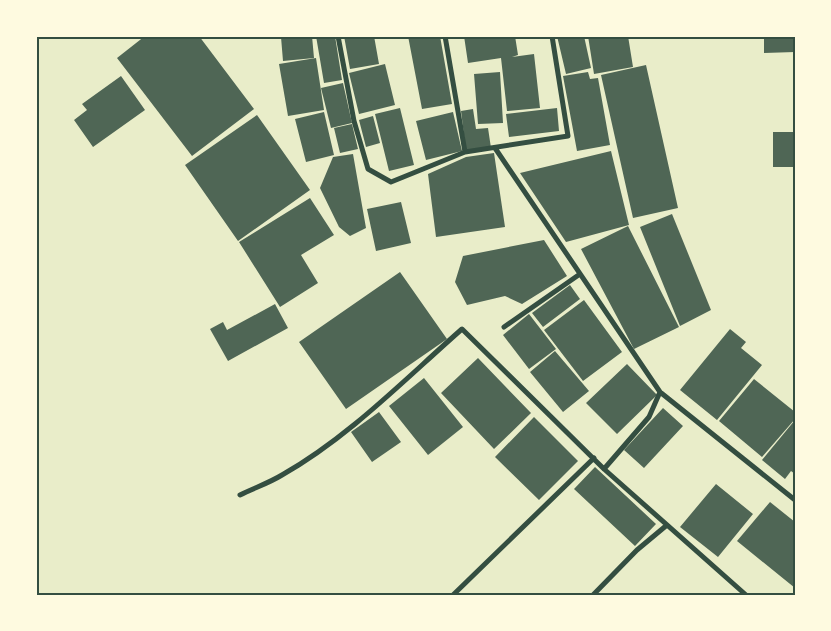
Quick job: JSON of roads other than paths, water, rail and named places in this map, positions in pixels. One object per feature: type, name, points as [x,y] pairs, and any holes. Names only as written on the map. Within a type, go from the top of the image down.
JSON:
[{"type":"street","points":[[338,36],[354,121],[368,169],[391,182],[465,152],[568,136],[552,36]]},
{"type":"street","points":[[445,36],[465,152]]},
{"type":"street","points":[[495,148],[660,392],[795,500]]},
{"type":"street","points":[[504,327],[580,274]]},
{"type":"street","points":[[240,495],[281,476],[312,456],[372,409],[462,329],[604,469],[746,595]]},
{"type":"street","points":[[604,469],[649,417],[660,392]]},
{"type":"street","points":[[454,595],[594,458]]},
{"type":"street","points":[[593,595],[637,550],[667,525]]}]
